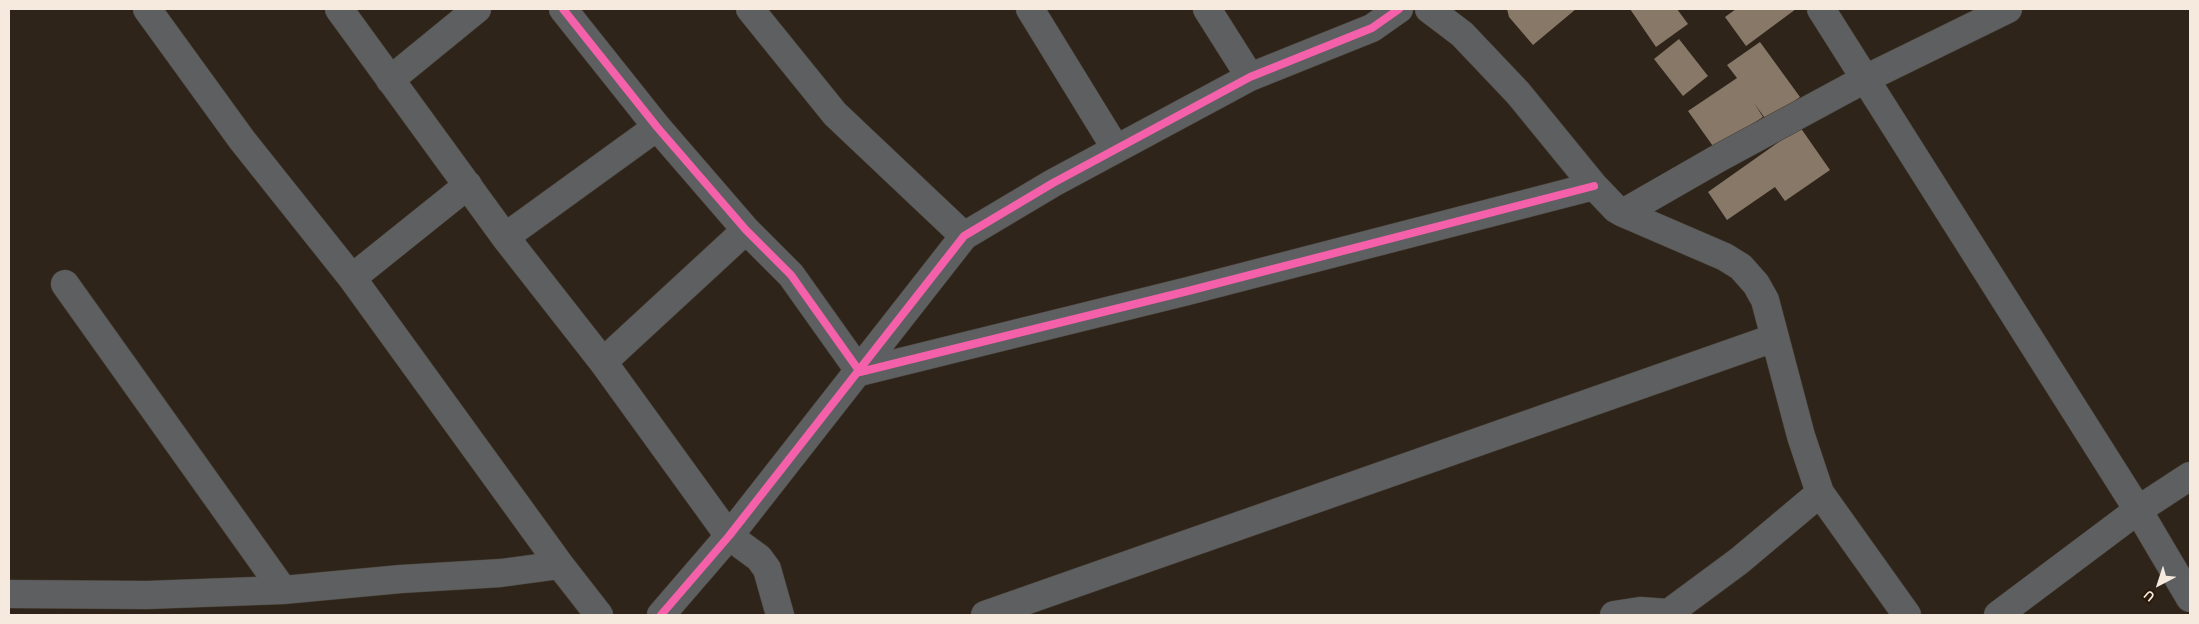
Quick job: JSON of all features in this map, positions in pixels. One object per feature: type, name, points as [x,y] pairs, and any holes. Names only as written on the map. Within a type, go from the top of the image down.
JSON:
[{"type":"street","points":[[148,9],[242,140],[352,278],[560,565],[599,615]]},
{"type":"street","points":[[339,9],[505,237],[603,362],[729,536],[751,550],[767,569],[780,615]]},
{"type":"street","points":[[390,80],[478,9]]},
{"type":"street","points":[[564,9],[657,126],[746,230],[790,275],[860,372]]},
{"type":"street","points":[[750,9],[836,114],[964,236]]},
{"type":"street","points":[[1030,9],[1116,149]]},
{"type":"street","points":[[1207,9],[1250,78]]},
{"type":"street","points":[[661,615],[729,536],[860,372],[964,236],[1116,149],[1250,78],[1366,18],[1399,9]]},
{"type":"street","points":[[1821,9],[2138,510],[2190,598]]},
{"type":"street","points":[[1623,214],[1717,159],[1865,79],[2008,9]]},
{"type":"street","points":[[1447,13],[1518,93],[1594,186],[1623,214],[1725,256],[1741,267],[1756,284],[1765,300],[1801,436],[1820,493],[1907,615]]},
{"type":"street","points":[[505,237],[657,126]]},
{"type":"street","points":[[352,278],[468,185]]},
{"type":"street","points":[[860,372],[1188,291],[1594,186]]},
{"type":"street","points":[[603,362],[746,230]]},
{"type":"street","points":[[65,284],[284,590]]},
{"type":"street","points":[[985,615],[1774,338]]},
{"type":"street","points":[[1998,615],[2138,510],[2190,476]]},
{"type":"street","points":[[1614,615],[1640,611],[1668,614],[1739,560],[1820,493]]},
{"type":"street","points":[[9,594],[147,595],[284,590],[401,578],[501,573],[560,565]]},
{"type":"building","points":[[1507,9],[1576,9],[1533,45],[1509,17]]},
{"type":"building","points":[[1630,9],[1677,9],[1688,24],[1656,47]]},
{"type":"building","points":[[1736,9],[1796,9],[1746,46],[1725,17]]},
{"type":"building","points":[[1679,39],[1708,76],[1683,96],[1654,59]]},
{"type":"building","points":[[1760,42],[1800,97],[1767,121],[1754,103],[1763,117],[1715,149],[1688,111],[1737,78],[1727,65]]},
{"type":"building","points":[[1800,127],[1830,170],[1785,201],[1775,187],[1727,220],[1708,192]]},
{"type":"cycle path","points":[[563,9],[657,127],[746,230],[791,275],[860,372],[1188,291],[1594,186]]},
{"type":"cycle path","points":[[661,615],[729,536],[964,236],[1053,183],[1250,77],[1372,28],[1399,9]]}]
